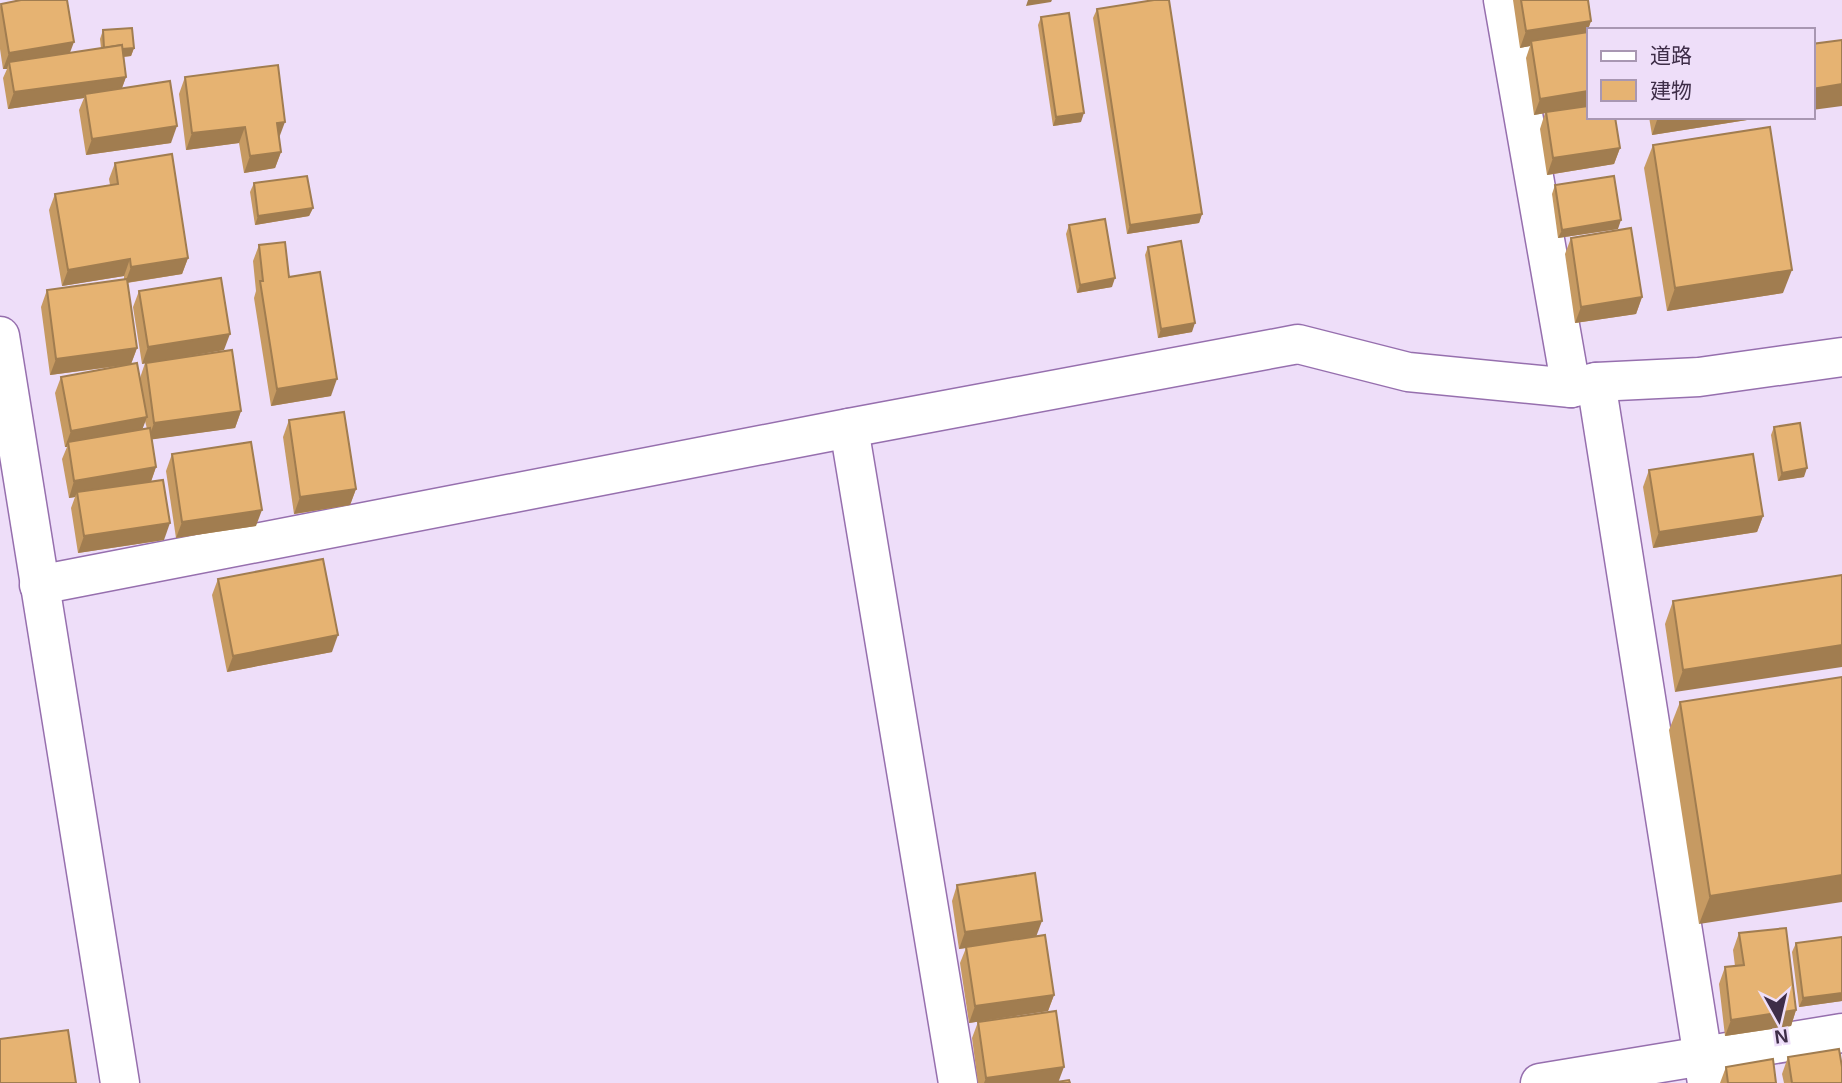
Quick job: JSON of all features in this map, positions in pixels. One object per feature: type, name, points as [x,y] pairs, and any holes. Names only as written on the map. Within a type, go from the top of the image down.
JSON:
[{"type":"street","points":[[1503,0],[1584,385],[1705,1070]]},
{"type":"street","points":[[0,336],[120,1083]]},
{"type":"street","points":[[39,585],[1298,344],[1408,372],[1584,385],[1699,377],[1842,357]]},
{"type":"street","points":[[849,428],[958,1083]]},
{"type":"street","points":[[1540,1083],[1705,1070],[1842,1033]]},
{"type":"building","points":[[21,0],[67,0],[74,42],[9,53],[1,4]]},
{"type":"building","points":[[1169,0],[1202,214],[1130,225],[1097,9]]},
{"type":"building","points":[[1521,0],[1588,0],[1591,21],[1526,31]]},
{"type":"building","points":[[1069,13],[1084,113],[1056,117],[1041,17]]},
{"type":"building","points":[[132,28],[134,48],[122,49],[122,45],[104,48],[103,30]]},
{"type":"building","points":[[1587,32],[1587,91],[1540,99],[1531,41]]},
{"type":"building","points":[[1842,40],[1842,84],[1814,89],[1814,44]]},
{"type":"building","points":[[122,45],[126,77],[14,92],[9,62]]},
{"type":"building","points":[[278,65],[285,122],[277,123],[281,152],[250,156],[245,127],[192,133],[185,77]]},
{"type":"building","points":[[170,81],[177,126],[92,139],[85,94]]},
{"type":"building","points":[[1587,106],[1587,119],[1615,119],[1620,148],[1553,158],[1546,112]]},
{"type":"building","points":[[1770,127],[1792,270],[1675,288],[1653,145]]},
{"type":"building","points":[[172,154],[188,258],[131,267],[130,259],[68,270],[55,194],[118,184],[115,163]]},
{"type":"building","points":[[307,176],[313,208],[258,216],[254,183]]},
{"type":"building","points":[[1614,176],[1621,220],[1562,230],[1555,185]]},
{"type":"building","points":[[1105,219],[1115,278],[1080,285],[1069,225]]},
{"type":"building","points":[[1631,228],[1642,297],[1581,307],[1571,238]]},
{"type":"building","points":[[1181,241],[1195,323],[1161,329],[1148,247]]},
{"type":"building","points":[[285,242],[289,277],[320,272],[337,379],[277,389],[260,281],[263,281],[259,245]]},
{"type":"building","points":[[221,278],[230,334],[148,347],[139,291]]},
{"type":"building","points":[[127,279],[137,348],[56,359],[47,290]]},
{"type":"building","points":[[232,350],[241,411],[154,423],[146,363]]},
{"type":"building","points":[[137,363],[147,417],[71,431],[61,377]]},
{"type":"building","points":[[344,412],[356,489],[300,497],[289,420]]},
{"type":"building","points":[[1800,423],[1807,468],[1782,473],[1774,427]]},
{"type":"building","points":[[150,428],[156,467],[74,481],[68,442]]},
{"type":"building","points":[[251,442],[262,510],[182,522],[172,454]]},
{"type":"building","points":[[1753,454],[1763,516],[1659,532],[1649,470]]},
{"type":"building","points":[[163,480],[170,523],[84,536],[77,492]]},
{"type":"building","points":[[323,559],[338,635],[233,656],[218,579]]},
{"type":"building","points":[[1842,575],[1842,645],[1683,670],[1673,601]]},
{"type":"building","points":[[1842,677],[1842,875],[1710,896],[1680,702]]},
{"type":"building","points":[[1035,873],[1042,921],[965,932],[957,885]]},
{"type":"building","points":[[1786,928],[1796,1010],[1731,1020],[1725,967],[1744,965],[1739,933]]},
{"type":"building","points":[[1045,935],[1054,995],[975,1006],[966,947]]},
{"type":"building","points":[[1842,937],[1842,993],[1803,998],[1796,943]]},
{"type":"building","points":[[1056,1011],[1064,1067],[986,1078],[978,1022]]},
{"type":"building","points":[[68,1030],[76,1083],[0,1083],[0,1039]]},
{"type":"building","points":[[1839,1049],[1842,1083],[1792,1083],[1788,1057]]},
{"type":"building","points":[[1773,1059],[1776,1083],[1728,1083],[1726,1067]]}]
